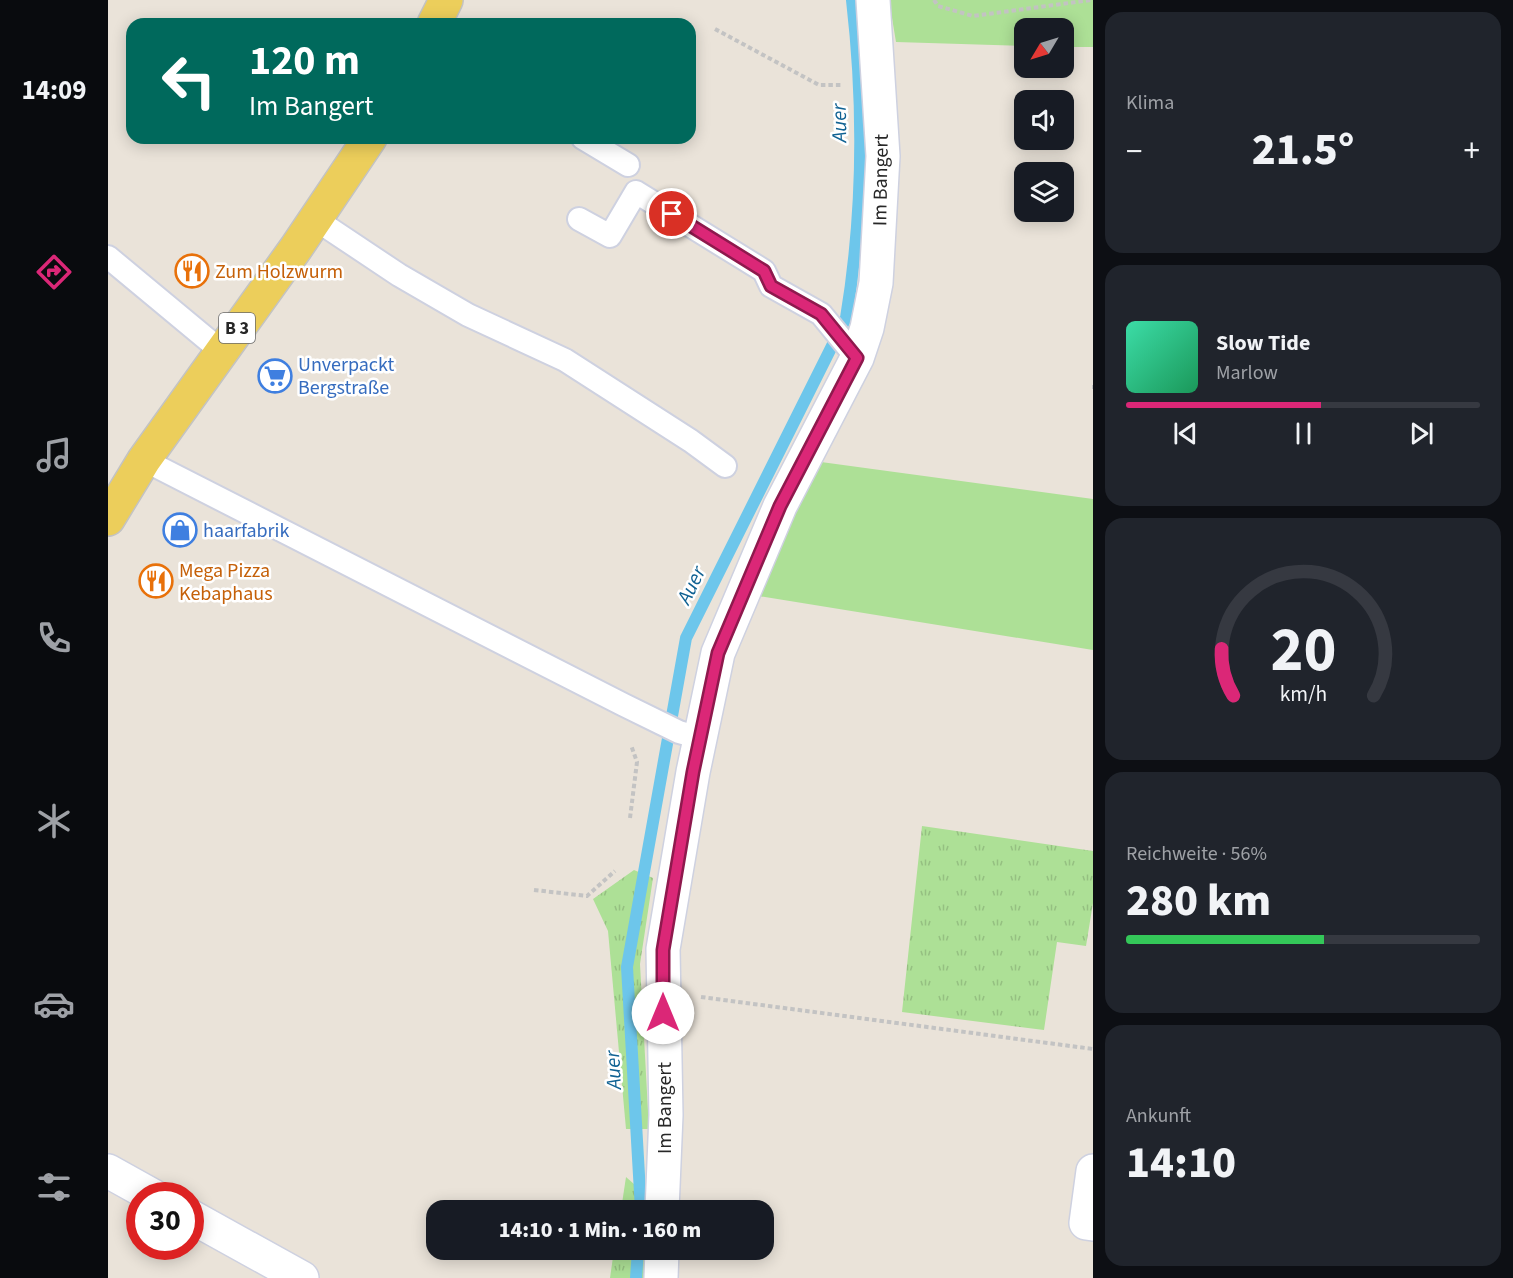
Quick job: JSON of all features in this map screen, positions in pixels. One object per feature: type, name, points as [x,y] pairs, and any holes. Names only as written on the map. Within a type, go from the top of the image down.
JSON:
[{"type":"main road","points":[[437,18],[446,0]]},
{"type":"main road","name":"B 3","points":[[108,519],[144,460],[366,144]]},
{"type":"street","name":"Im Bangert","points":[[662,1200],[666,1115],[663,950],[689,735],[718,653],[780,506],[843,341],[867,328],[876,283],[883,156],[873,0]]},
{"type":"street","points":[[108,1171],[128,1182]]},
{"type":"street","points":[[1093,1171],[1086,1223],[1093,1224]]},
{"type":"street","points":[[204,1224],[302,1278]]},
{"type":"street","points":[[661,1278],[662,1260]]},
{"type":"lane","points":[[593,144],[628,165]]},
{"type":"lane","points":[[579,219],[610,236],[636,192],[764,271],[771,286],[821,314],[843,341]]},
{"type":"lane","points":[[315,219],[468,315],[565,360],[726,466]]},
{"type":"lane","points":[[108,257],[220,350]]},
{"type":"lane","points":[[144,460],[649,718],[689,735]]},
{"type":"path","points":[[934,0],[938,6],[974,16],[1091,0]]},
{"type":"path","points":[[715,29],[819,85],[839,85]]},
{"type":"path","points":[[624,705],[615,727],[630,741],[637,762],[630,818]]},
{"type":"path","points":[[534,890],[587,896],[615,872]]},
{"type":"path","points":[[662,992],[1093,1049]]},
{"type":"green space","points":[[889,0],[1093,0],[1093,47],[1074,47],[1074,18],[1014,18],[1014,46],[896,42]]},
{"type":"green space","points":[[821,462],[1093,499],[1093,650],[752,595]]},
{"type":"green space","points":[[922,826],[1093,851],[1093,903],[1086,946],[1057,942],[1044,1030],[902,1012]]},
{"type":"green space","points":[[634,870],[653,878],[640,964],[649,1129],[626,1129],[608,931],[593,899]]},
{"type":"green space","points":[[626,1177],[651,1199],[651,1200],[623,1200]]},
{"type":"green space","points":[[613,1260],[648,1260],[647,1278],[610,1278]]},
{"type":"waterway","name":"Auer","points":[[640,1200],[627,967],[686,638],[846,318],[856,239],[860,159],[859,79],[852,0]]},
{"type":"waterway","name":"Auer","points":[[636,1278],[637,1260]]},
{"type":"place","name":"Zum Holzwurm","points":[[192,271]]},
{"type":"place","name":"Unverpackt Bergstraße","points":[[275,376]]},
{"type":"place","name":"haarfabrik","points":[[180,530]]},
{"type":"place","name":"Mega Pizza Kebaphaus","points":[[156,581]]},
{"type":"route","points":[[663,1013],[663,950],[693,772],[718,653],[780,506],[857,358],[821,314],[771,286],[764,271],[672,214]]}]
